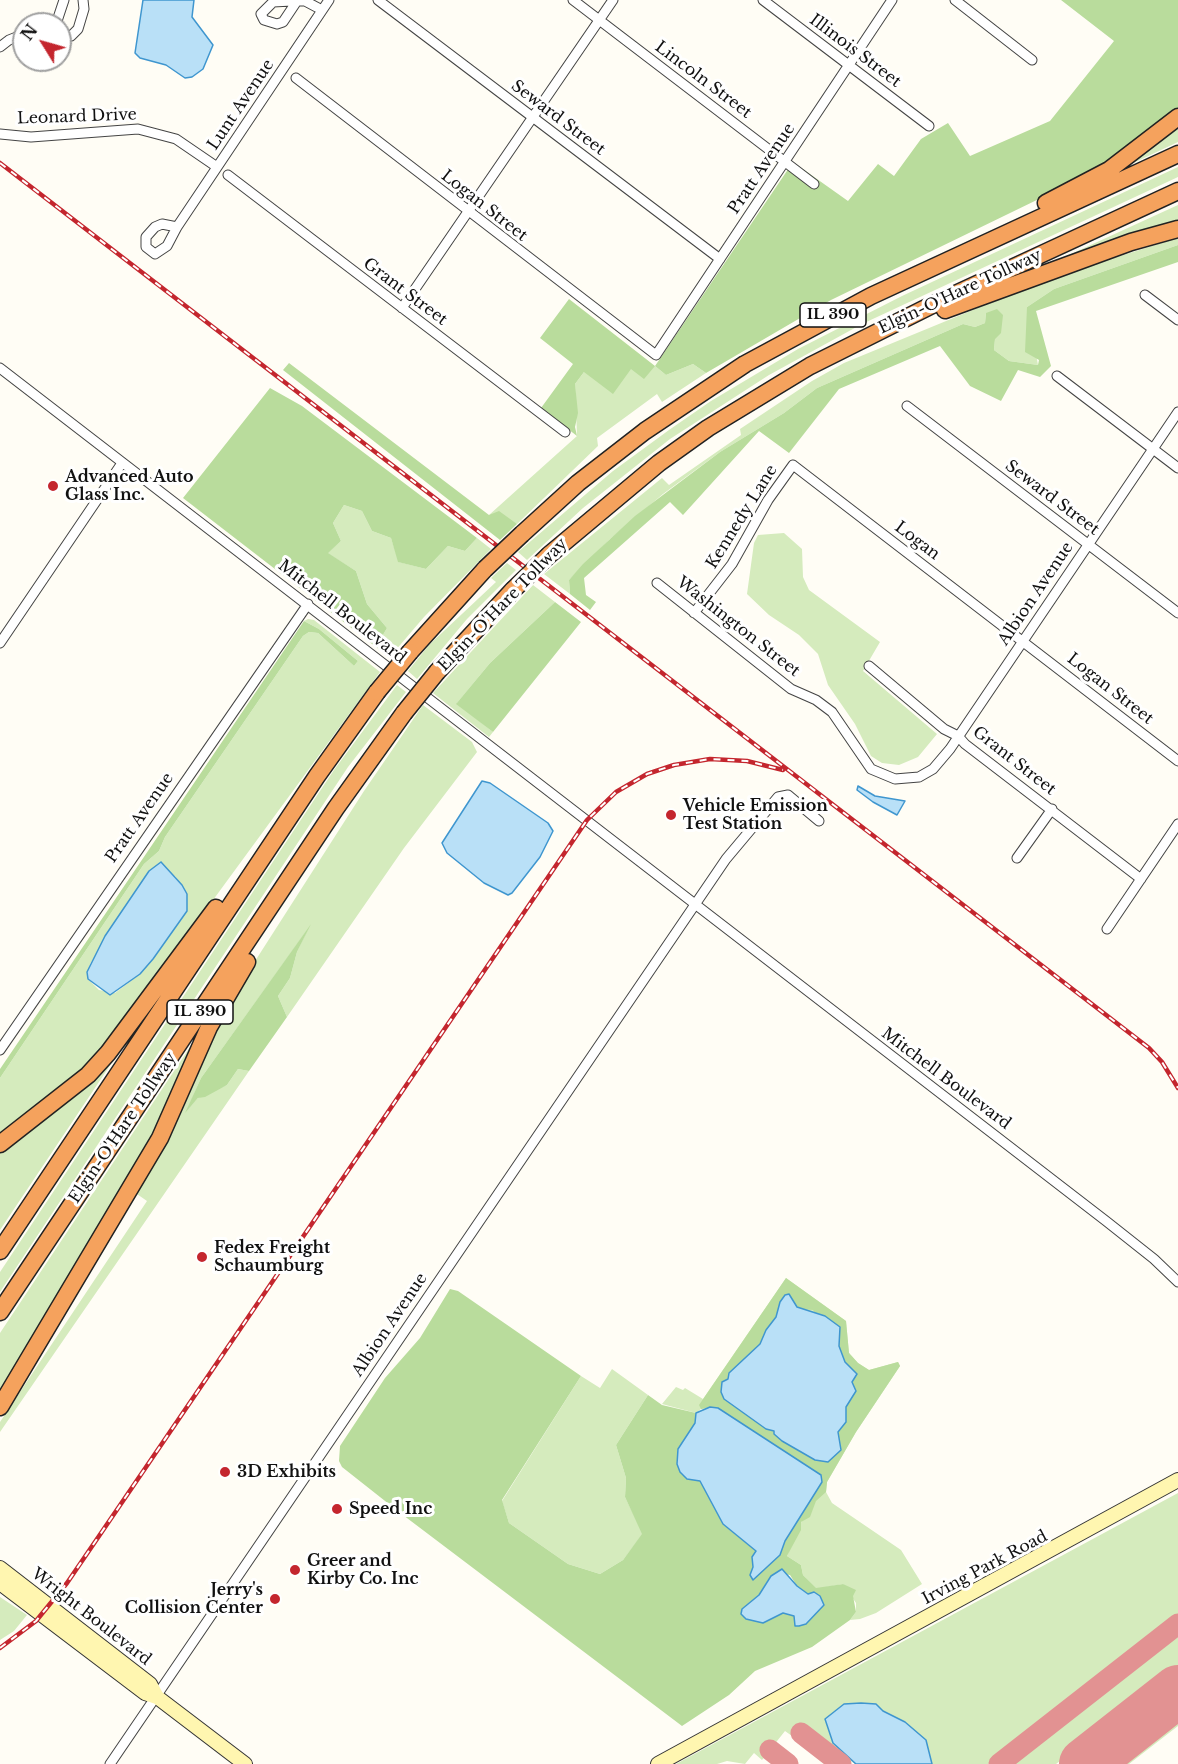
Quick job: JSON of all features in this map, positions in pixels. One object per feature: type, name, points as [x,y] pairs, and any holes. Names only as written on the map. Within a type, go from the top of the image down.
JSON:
[{"type":"highway","points":[[946,262],[966,242],[1109,170],[1178,117]]},
{"type":"highway","name":"Elgin-O'Hare Tollway","points":[[0,1251],[290,817],[377,692],[485,569],[522,534],[600,466],[712,385],[832,316],[1178,154]]},
{"type":"highway","name":"Elgin-O'Hare Tollway","points":[[0,1312],[336,808],[404,713],[437,672],[513,590],[549,555],[643,475],[708,428],[810,366],[881,329],[1178,191]]},
{"type":"highway","points":[[881,329],[937,313],[1131,242],[1178,229]]},
{"type":"highway","points":[[0,1407],[160,1138],[220,1005],[303,871],[336,808]]},
{"type":"highway","points":[[0,1144],[59,1100],[108,1053],[230,890],[290,817]]},
{"type":"main road","name":"Irving Park Road","points":[[658,1764],[1178,1480]]},
{"type":"main road","name":"Wright Boulevard","points":[[0,1568],[150,1684],[157,1697]]},
{"type":"main road","name":"Wright Boulevard","points":[[0,1583],[145,1693],[157,1697],[245,1764]]},
{"type":"street","points":[[72,35],[78,29],[84,9],[83,0]]},
{"type":"street","name":"Lunt Avenue","points":[[177,227],[329,0]]},
{"type":"street","name":"Seward Street","points":[[378,0],[720,259]]},
{"type":"street","name":"Lincoln Street","points":[[573,0],[814,184]]},
{"type":"street","points":[[402,309],[613,0]]},
{"type":"street","name":"Illinois Street","points":[[763,0],[929,126]]},
{"type":"street","name":"Pratt Avenue","points":[[656,355],[892,0]]},
{"type":"street","points":[[955,0],[1032,60]]},
{"type":"street","points":[[297,1],[304,1],[322,10]]},
{"type":"street","name":"Logan Street","points":[[296,78],[467,212],[656,355]]},
{"type":"street","name":"Leonard Drive","points":[[0,134],[31,137],[138,129],[176,138],[217,167]]},
{"type":"street","name":"Grant Street","points":[[228,175],[565,432]]},
{"type":"street","points":[[1145,295],[1178,320]]},
{"type":"street","name":"Mitchell Boulevard","points":[[0,368],[1114,1227],[1154,1259],[1178,1282]]},
{"type":"street","points":[[1057,376],[1178,468]]},
{"type":"street","name":"Seward Street","points":[[907,406],[1178,613]]},
{"type":"street","name":"Albion Avenue","points":[[907,779],[919,777],[933,768],[958,736],[1178,412]]},
{"type":"street","points":[[0,643],[122,463]]},
{"type":"street","name":"Kennedy Lane","points":[[694,613],[732,564],[768,500],[793,465]]},
{"type":"street","name":"Logan","points":[[793,465],[1023,641]]},
{"type":"street","name":"Washington Street","points":[[657,583],[791,689],[816,700],[832,712],[871,769],[895,779],[907,779]]},
{"type":"street","name":"Pratt Avenue","points":[[0,1050],[308,604]]},
{"type":"street","name":"Logan Street","points":[[1023,641],[1178,761]]},
{"type":"street","name":"Grant Street","points":[[869,666],[944,729],[958,736],[965,744],[1141,879]]},
{"type":"street","points":[[693,903],[740,841],[778,797],[788,795],[819,820]]},
{"type":"street","points":[[1017,858],[1052,809]]},
{"type":"street","points":[[1107,929],[1178,824]]},
{"type":"street","name":"Albion Avenue","points":[[110,1764],[693,903]]},
{"type":"green space","points":[[1061,0],[1178,0],[1178,108],[1112,159],[1043,197],[831,300],[706,373],[693,364],[666,375],[655,366],[793,162],[848,201],[878,164],[894,176],[921,139],[948,123],[970,156],[1050,121],[1114,41]]},
{"type":"green space","points":[[1178,124],[1178,142],[1127,166]]},
{"type":"green space","points":[[1178,167],[1178,177],[862,324],[769,375],[670,439],[583,508],[527,560],[518,552],[613,471],[669,430],[711,401],[798,349],[902,296]]},
{"type":"green space","points":[[1178,205],[1178,223],[1036,270]]},
{"type":"green space","points":[[1178,238],[1178,245],[1054,289],[1027,307],[1038,365],[1009,361],[994,350],[995,339],[986,313],[985,323],[975,327],[963,324],[817,388],[784,413],[720,452],[663,494],[609,540],[569,580],[570,594],[544,574],[662,478],[669,485],[741,435],[740,429],[812,381],[844,363],[985,305],[1104,261]]},
{"type":"green space","points":[[1178,245],[1178,262],[1036,311],[1051,366],[1040,377],[1018,370],[1001,401],[970,386],[940,346],[839,389],[789,453],[759,431],[683,515],[670,502],[584,578],[586,595],[596,602],[590,610],[570,594],[569,580],[635,516],[720,452],[784,413],[817,388],[963,324],[975,327],[985,323],[986,313],[997,309],[1003,315],[1001,333],[995,339],[994,350],[1009,361],[1038,365],[1039,360],[1025,352],[1027,307],[1054,289]]},
{"type":"green space","points":[[569,299],[655,366],[644,379],[631,369],[613,394],[584,372],[575,384],[578,413],[575,427],[577,436],[541,408],[573,364],[540,338]]},
{"type":"green space","points":[[289,363],[489,515],[499,511],[517,524],[500,540],[283,370]]},
{"type":"green space","points":[[693,364],[706,373],[662,402],[657,394],[597,438],[598,446],[517,524],[489,515],[577,436],[575,384],[584,372],[655,366],[666,375]]},
{"type":"green space","points":[[270,388],[302,406],[477,538],[465,551],[448,546],[426,569],[398,562],[391,538],[372,531],[362,511],[344,505],[333,523],[341,541],[328,553],[356,571],[367,604],[387,628],[376,647],[183,498]]},
{"type":"green space","points":[[344,505],[362,511],[372,531],[391,538],[399,562],[426,569],[448,546],[465,551],[477,538],[491,549],[424,617],[389,658],[376,647],[387,628],[367,604],[356,571],[327,553],[341,541],[333,523]]},
{"type":"green space","points":[[784,533],[802,549],[803,577],[809,590],[880,642],[863,671],[937,734],[918,757],[899,765],[882,763],[871,756],[855,724],[828,685],[818,654],[799,635],[769,615],[747,594],[754,543],[758,535]]},
{"type":"green space","points":[[507,563],[516,570],[467,619],[417,679],[408,671],[429,645],[496,582],[491,578]]},
{"type":"green space","points":[[533,585],[555,602],[490,663],[457,703],[493,732],[489,737],[433,693]]},
{"type":"green space","points":[[555,602],[581,622],[493,732],[456,704],[490,663]]},
{"type":"green space","points":[[314,620],[380,672],[112,1038],[74,1080],[0,1137],[0,1078],[144,864],[159,851],[165,837],[303,636],[309,632],[318,633],[354,666],[358,661],[319,629],[304,621]],"holes":[[[149,871],[175,876],[187,894],[186,911],[140,974],[115,993],[99,990],[88,979],[90,964]]]},
{"type":"green space","points":[[304,621],[319,629],[358,661],[354,666],[318,633],[309,632],[303,636],[165,837],[159,851],[144,864],[0,1078],[0,1069]]},
{"type":"green space","points":[[397,685],[406,692],[348,767],[0,1292],[0,1272],[334,770]]},
{"type":"green space","points":[[423,705],[472,742],[477,752],[404,848],[287,1017],[278,996],[290,978],[297,952],[308,929],[201,1078],[187,1110],[198,1098],[227,1085],[238,1069],[249,1071],[0,1432],[0,1422],[147,1201],[134,1192],[241,983],[364,791]]},
{"type":"green space","points":[[311,924],[297,952],[290,978],[278,996],[287,1017],[249,1071],[238,1069],[227,1085],[205,1097],[198,1098],[185,1113],[201,1078]]},
{"type":"green space","points":[[198,1035],[164,1115],[0,1393],[0,1333]]},
{"type":"green space","points":[[121,1049],[0,1230],[0,1152]]},
{"type":"green space","points":[[786,1278],[846,1321],[849,1353],[858,1363],[869,1370],[898,1362],[900,1366],[856,1432],[827,1482],[826,1492],[832,1503],[901,1550],[922,1584],[876,1613],[860,1619],[850,1620],[856,1612],[856,1603],[843,1584],[816,1589],[803,1575],[801,1565],[787,1556],[821,1475],[718,1408],[701,1409],[696,1413],[662,1404],[676,1387],[683,1390],[685,1388],[703,1399]]},
{"type":"green space","points":[[786,1278],[846,1321],[849,1353],[858,1363],[869,1370],[898,1362],[900,1366],[856,1432],[827,1482],[826,1492],[816,1501],[810,1517],[801,1522],[801,1530],[787,1556],[801,1565],[803,1575],[816,1588],[843,1584],[856,1590],[853,1596],[856,1612],[850,1620],[812,1647],[755,1671],[729,1695],[682,1726],[399,1512],[342,1467],[339,1461],[340,1446],[385,1378],[420,1338],[450,1289],[458,1291],[581,1376],[502,1500],[509,1523],[568,1564],[600,1574],[623,1560],[642,1534],[625,1497],[626,1478],[616,1445],[648,1395],[662,1405],[696,1413],[695,1423],[678,1449],[681,1468],[687,1479],[700,1481],[723,1524],[756,1551],[752,1557],[754,1570],[780,1555],[785,1541],[822,1482],[821,1475],[710,1407],[701,1409],[699,1405]],"holes":[[[780,1302],[792,1303],[801,1309],[813,1310],[839,1346],[845,1362],[857,1374],[852,1382],[856,1391],[846,1407],[846,1421],[838,1432],[841,1450],[828,1462],[815,1460],[782,1441],[774,1434],[774,1431],[721,1392],[722,1382],[728,1379],[729,1373],[760,1344],[776,1317]],[[777,1573],[790,1575],[797,1586],[808,1594],[814,1592],[763,1623],[746,1619],[741,1614],[742,1609],[759,1595],[768,1580]]]},
{"type":"green space","points":[[612,1369],[648,1395],[616,1445],[626,1478],[625,1497],[643,1534],[623,1560],[600,1574],[568,1564],[509,1523],[502,1501],[581,1376],[600,1388]]},
{"type":"green space","points":[[1178,1493],[1178,1617],[988,1764],[855,1764],[801,1726],[792,1736],[785,1731],[762,1760],[754,1753],[745,1764],[727,1761],[717,1764],[676,1764]]},
{"type":"green space","points":[[0,1597],[27,1615],[14,1631],[0,1640]]},
{"type":"green space","points":[[1178,1634],[1178,1669],[1056,1764],[1010,1764]]},
{"type":"green space","points":[[1178,1714],[1178,1726],[1129,1764],[1114,1764]]},
{"type":"water","points":[[143,0],[194,0],[192,17],[213,45],[203,69],[192,77],[185,78],[166,65],[140,58],[135,53]]},
{"type":"water","points":[[482,781],[490,783],[548,823],[553,831],[540,857],[508,895],[484,883],[447,853],[442,843]]},
{"type":"water","points":[[858,786],[875,796],[905,801],[897,815],[873,802],[857,790]]},
{"type":"water","points":[[161,862],[187,894],[187,911],[140,974],[110,995],[88,979],[87,972],[105,936],[149,871]]},
{"type":"water","points":[[789,1294],[797,1307],[825,1316],[840,1327],[839,1346],[845,1362],[857,1374],[852,1382],[856,1391],[846,1407],[846,1422],[838,1432],[841,1450],[828,1462],[815,1460],[782,1441],[774,1434],[774,1431],[766,1429],[724,1399],[721,1392],[722,1382],[728,1379],[729,1373],[760,1344],[766,1330],[776,1317],[780,1302],[785,1295]]},
{"type":"water","points":[[710,1407],[718,1408],[821,1475],[822,1482],[785,1541],[780,1555],[753,1580],[750,1575],[753,1567],[752,1557],[756,1551],[723,1524],[700,1481],[687,1479],[680,1472],[677,1464],[678,1449],[695,1423],[696,1413]]},
{"type":"water","points":[[782,1569],[797,1586],[808,1594],[814,1592],[820,1596],[824,1605],[806,1624],[799,1626],[795,1626],[794,1616],[783,1613],[763,1623],[746,1619],[741,1614],[742,1609],[759,1595],[771,1576]]},
{"type":"water","points":[[844,1704],[876,1704],[883,1711],[905,1722],[926,1740],[932,1764],[856,1764],[833,1743],[825,1719]]},
{"type":"taxiway","points":[[999,1764],[1178,1624]]},
{"type":"taxiway","points":[[801,1733],[841,1764]]},
{"type":"taxiway","points":[[770,1750],[788,1764]]},
{"type":"runway","points":[[1085,1764],[1178,1691]]},
{"type":"railway","points":[[0,163],[1149,1048],[1162,1062],[1178,1088]]},
{"type":"railway","points":[[0,1648],[36,1621],[67,1583],[587,820],[616,792],[647,774],[674,765],[710,759],[747,761],[783,770]]},
{"type":"place","name":"Advanced Auto Glass Inc.","points":[[53,486]]},
{"type":"place","name":"Vehicle Emission Test Station","points":[[671,815]]},
{"type":"place","name":"Fedex Freight Schaumburg","points":[[202,1257]]},
{"type":"place","name":"3D Exhibits","points":[[225,1472]]},
{"type":"place","name":"Speed Inc","points":[[337,1509]]},
{"type":"place","name":"Greer and Kirby Co. Inc","points":[[295,1570]]},
{"type":"place","name":"Jerry's Collision Center","points":[[275,1599]]}]
